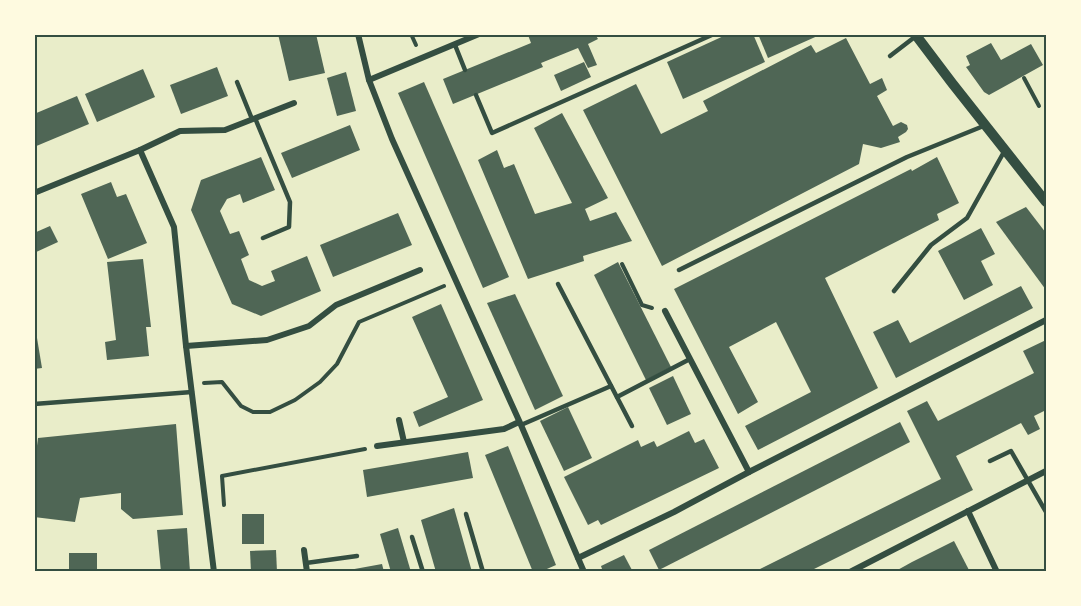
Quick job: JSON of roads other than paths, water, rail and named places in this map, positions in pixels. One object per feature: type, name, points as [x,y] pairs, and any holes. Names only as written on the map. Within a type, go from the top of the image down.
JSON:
[{"type":"street","points":[[358,34],[369,80],[392,139],[520,423],[584,572]]},
{"type":"street","points":[[369,80],[479,34]]},
{"type":"street","points":[[916,35],[1047,202]]},
{"type":"street","points":[[34,193],[140,150],[180,131],[225,130],[294,103]]},
{"type":"street","points":[[140,150],[174,227],[214,572]]},
{"type":"street","points":[[186,346],[267,340],[309,326],[336,305],[420,270]]},
{"type":"street","points":[[665,311],[749,472]]},
{"type":"street","points":[[578,558],[674,512],[1047,320]]},
{"type":"street","points":[[399,420],[404,442]]},
{"type":"street","points":[[378,446],[504,429],[520,423]]},
{"type":"street","points":[[850,572],[1047,471]]},
{"type":"street","points":[[968,511],[997,572]]},
{"type":"street","points":[[304,550],[307,572]]},
{"type":"lane","points":[[476,95],[492,133],[714,34]]},
{"type":"lane","points":[[890,57],[916,35]]},
{"type":"lane","points":[[455,45],[465,70]]},
{"type":"lane","points":[[237,82],[290,202],[289,227],[263,238]]},
{"type":"lane","points":[[679,270],[907,157],[986,125]]},
{"type":"lane","points":[[894,291],[931,245],[967,219],[1005,150]]},
{"type":"lane","points":[[558,284],[632,426]]},
{"type":"lane","points":[[617,397],[690,359]]},
{"type":"lane","points":[[520,423],[611,386]]},
{"type":"lane","points":[[34,404],[192,392]]},
{"type":"lane","points":[[990,461],[1011,451],[1047,512]]},
{"type":"lane","points":[[466,514],[483,572]]},
{"type":"lane","points":[[412,537],[423,572]]},
{"type":"lane","points":[[306,563],[357,556]]}]
